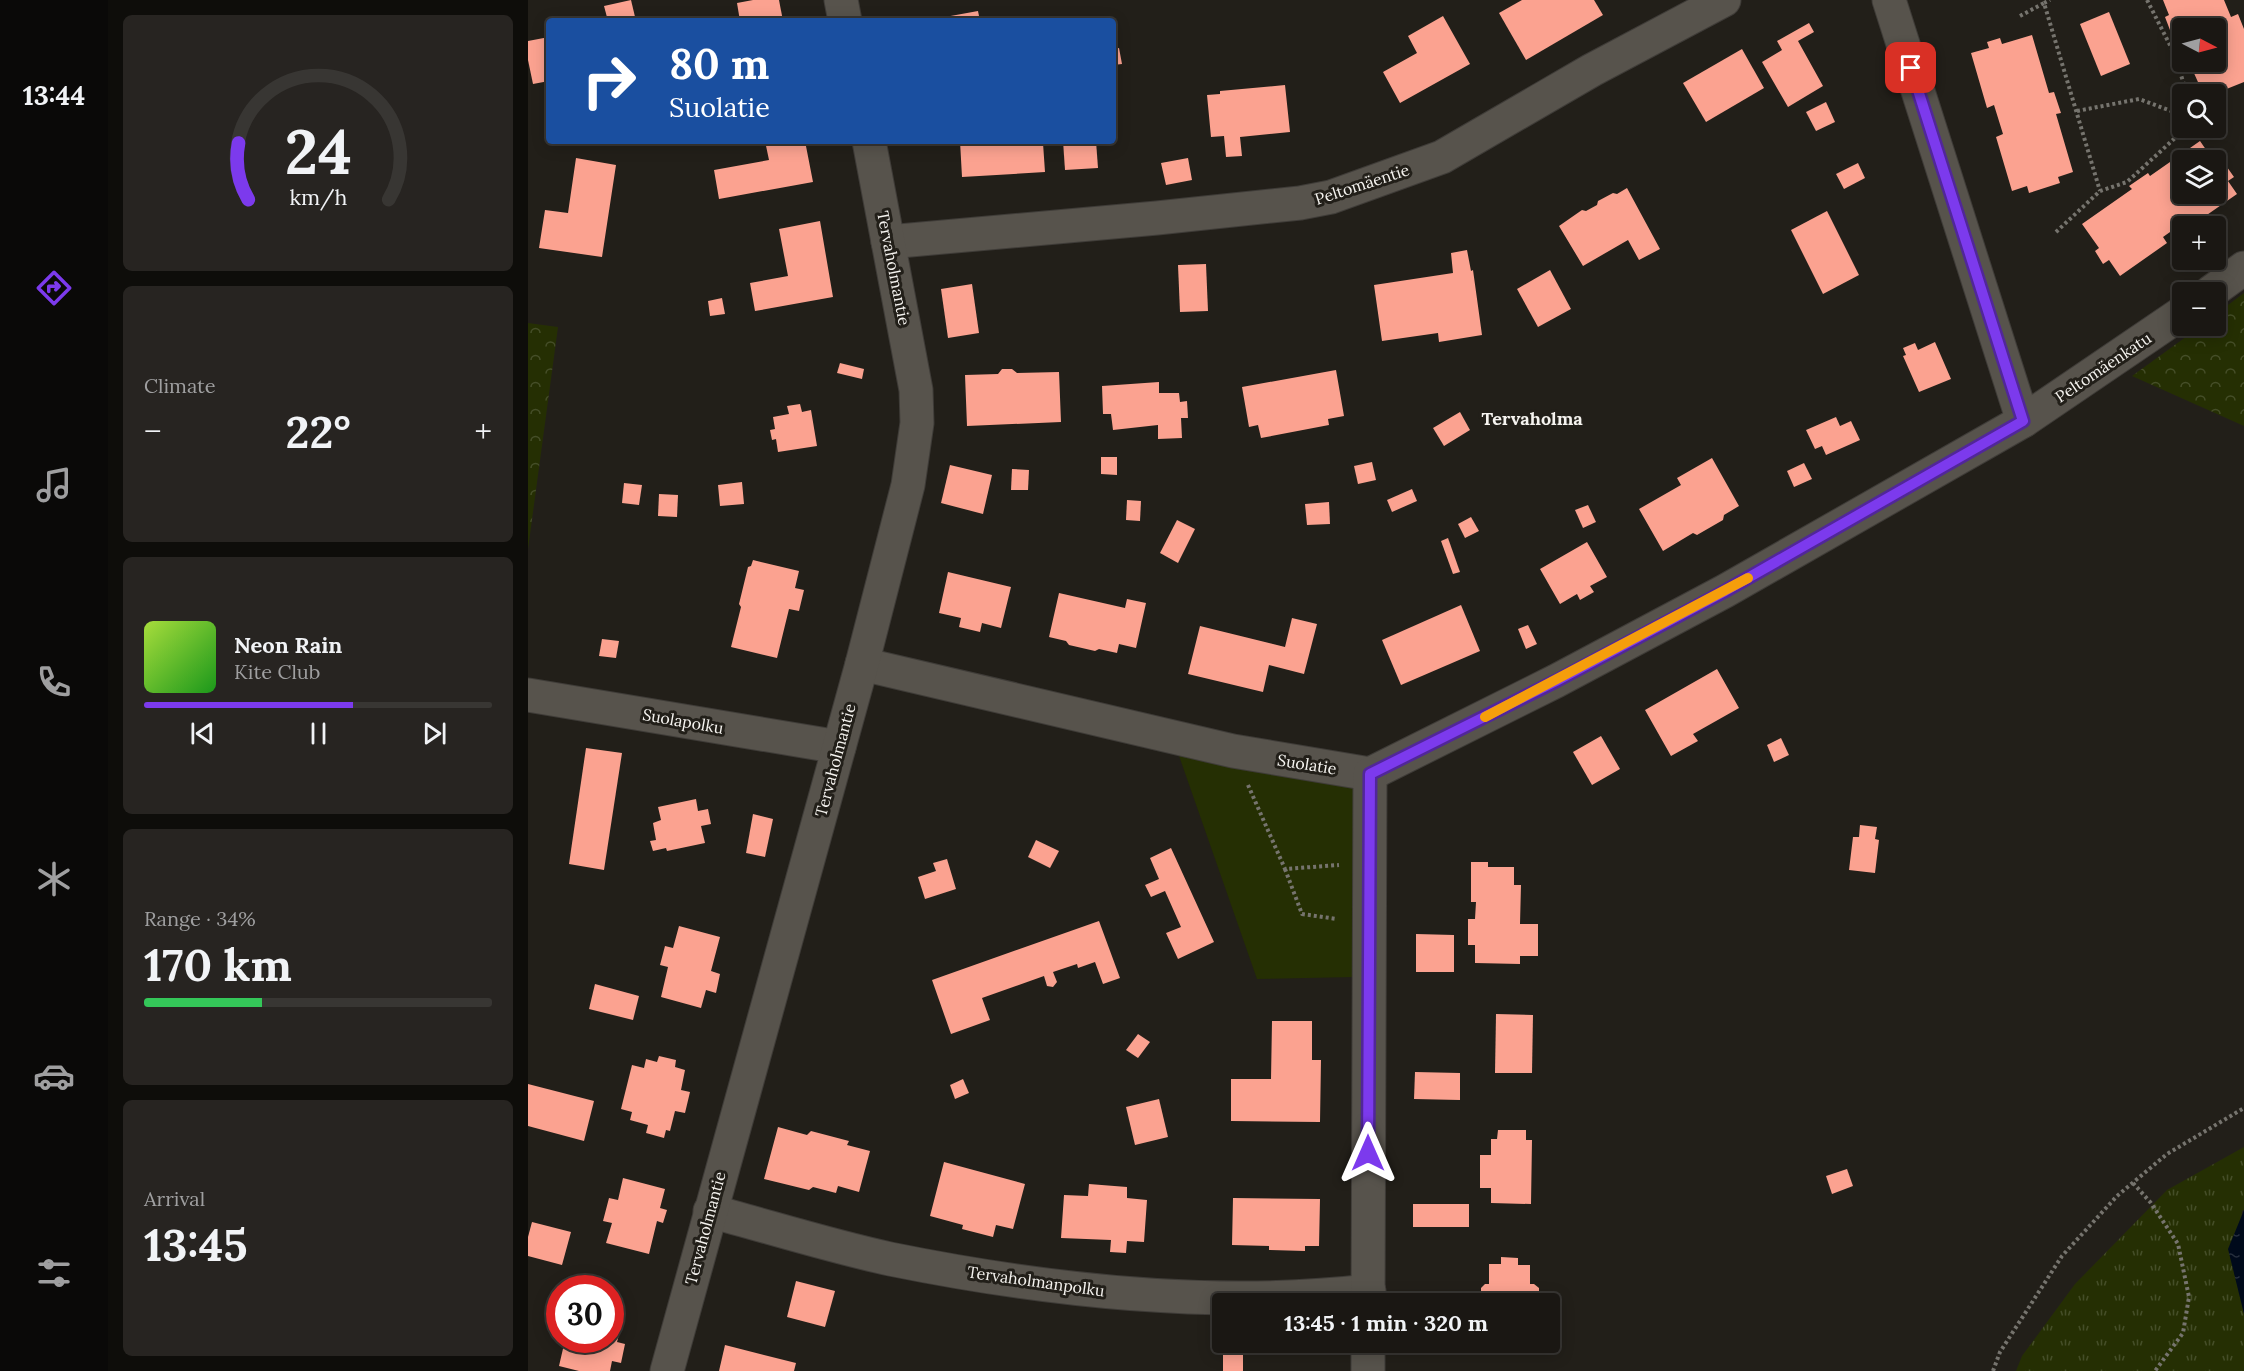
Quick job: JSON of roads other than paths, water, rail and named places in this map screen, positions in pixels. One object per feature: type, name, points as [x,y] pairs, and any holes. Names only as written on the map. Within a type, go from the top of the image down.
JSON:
[{"type":"street","points":[[841,0],[844,18]]},
{"type":"street","name":"Peltomäentie","points":[[888,242],[1157,218],[1300,203],[1331,197],[1442,157],[1592,70],[1724,0]]},
{"type":"street","points":[[1369,1293],[1370,774],[1556,681],[1725,591],[2023,421],[1889,0]]},
{"type":"street","name":"Tervaholmantie","points":[[667,1371],[862,664],[908,485],[917,423],[916,390],[870,144]]},
{"type":"street","points":[[2225,282],[2244,268]]},
{"type":"street","name":"Peltomäenkatu","points":[[2023,421],[2172,320]]},
{"type":"street","name":"Suolatie","points":[[862,664],[1233,751],[1370,774]]},
{"type":"street","name":"Suolapolku","points":[[528,695],[839,747]]},
{"type":"street","name":"Tervaholmanpolku","points":[[710,1211],[890,1259],[1035,1283],[1117,1292],[1212,1296]]},
{"type":"street","points":[[1368,1353],[1368,1371]]},
{"type":"water","points":[[2244,1210],[2244,1314],[2228,1249]]},
{"type":"district","name":"Tervaholma","points":[[1532,418]]}]
